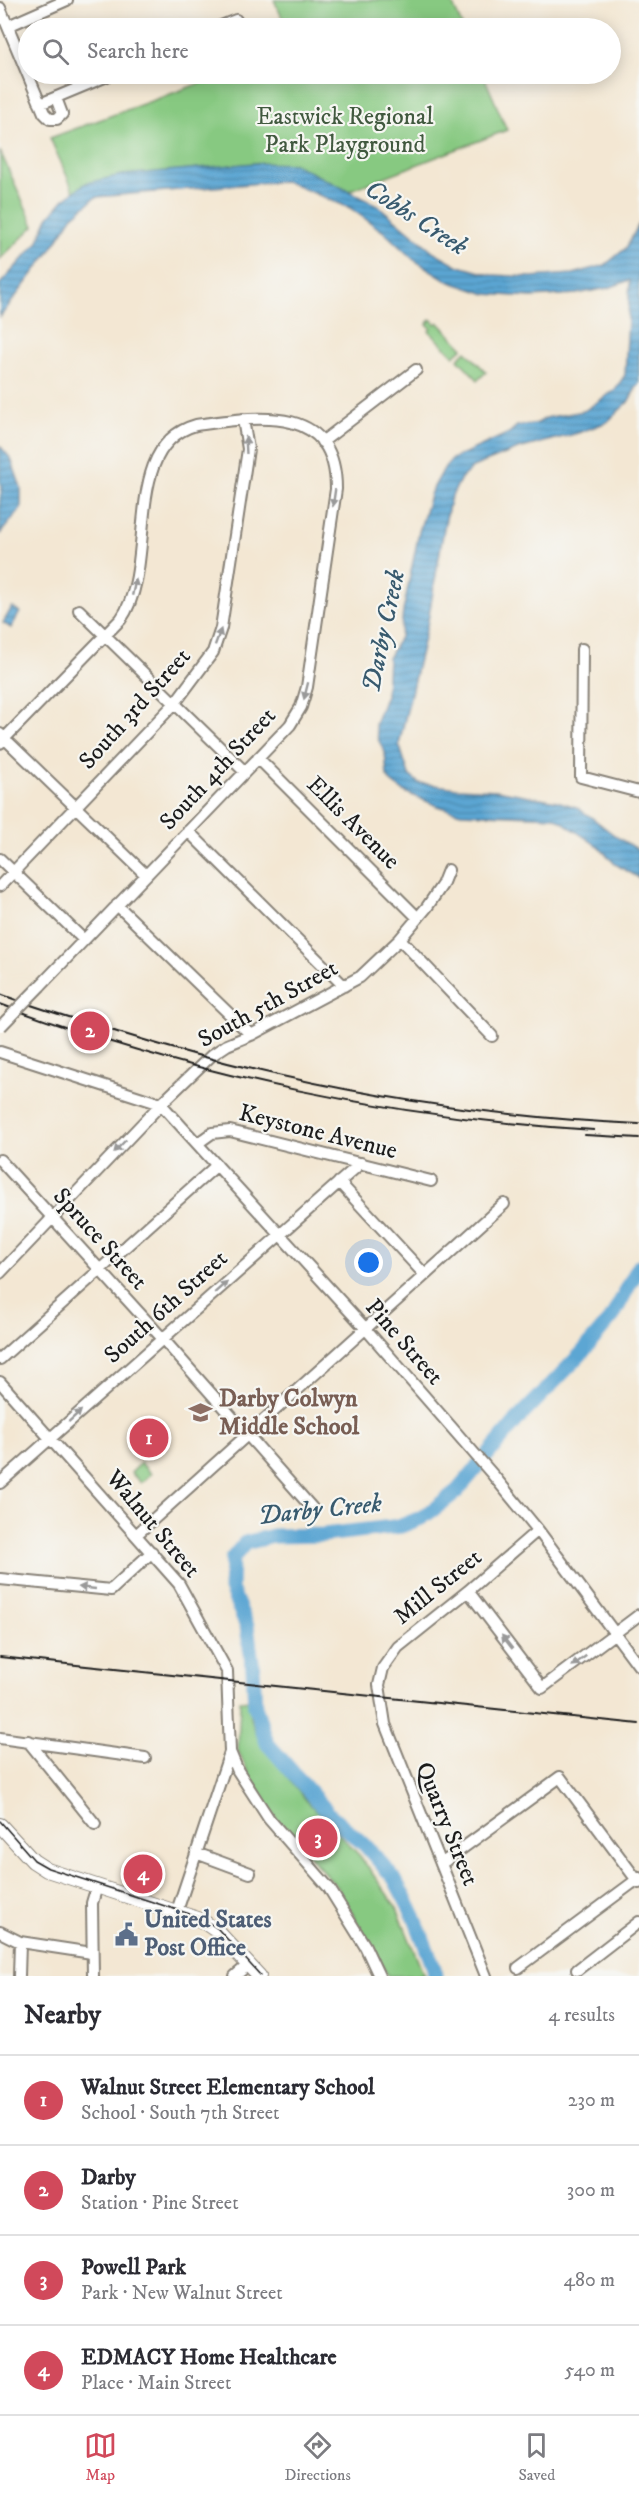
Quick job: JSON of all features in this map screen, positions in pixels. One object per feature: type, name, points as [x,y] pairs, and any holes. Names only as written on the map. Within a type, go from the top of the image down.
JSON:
[{"type":"main road","points":[[0,1825],[39,1866],[177,1911],[210,1925],[258,1976]]},
{"type":"street","points":[[26,18],[67,0]]},
{"type":"street","points":[[0,8],[18,50]]},
{"type":"street","points":[[8,26],[18,22]]},
{"type":"street","points":[[32,84],[47,117],[57,119],[62,114],[56,98]]},
{"type":"street","points":[[40,104],[89,84]]},
{"type":"street","points":[[146,875],[2,738],[124,613],[133,594],[150,474],[161,450],[180,431],[196,425],[243,419],[285,419],[306,428],[322,442],[416,370]]},
{"type":"street","name":"South 3rd Street","points":[[0,886],[175,703],[213,652],[222,628],[248,449],[243,419]]},
{"type":"street","name":"South 4th Street","points":[[0,1027],[295,718],[308,687],[336,489],[330,455],[322,442]]},
{"type":"street","points":[[79,610],[245,772]]},
{"type":"street","points":[[582,649],[581,777],[639,792]]},
{"type":"street","name":"Ellis Avenue","points":[[258,758],[418,918]]},
{"type":"street","points":[[188,831],[344,986]]},
{"type":"street","points":[[0,859],[84,940]]},
{"type":"street","name":"South 5th Street","points":[[0,1273],[161,1104],[212,1056],[227,1045],[251,1035],[360,977],[400,939],[418,918],[436,895],[448,870]]},
{"type":"street","points":[[117,905],[251,1035]]},
{"type":"street","points":[[400,939],[492,1036]]},
{"type":"street","name":"Pine Street","points":[[0,1052],[161,1104],[365,1328],[493,1475],[538,1530],[639,1666]]},
{"type":"street","name":"Keystone Avenue","points":[[198,1143],[212,1133],[230,1131],[430,1181]]},
{"type":"street","name":"Spruce Street","points":[[0,1160],[163,1339],[312,1508]]},
{"type":"street","name":"South 6th Street","points":[[0,1483],[361,1163]]},
{"type":"street","points":[[0,1359],[217,1165]]},
{"type":"street","points":[[339,1182],[425,1275]]},
{"type":"street","points":[[136,1535],[504,1204]]},
{"type":"street","name":"Walnut Street","points":[[1,1387],[179,1584],[227,1671],[230,1752]]},
{"type":"street","name":"Mill Street","points":[[379,1685],[383,1668],[398,1647],[468,1591],[538,1530]]},
{"type":"street","points":[[0,1579],[111,1590],[152,1552]]},
{"type":"street","points":[[468,1591],[542,1688],[616,1635],[639,1615]]},
{"type":"street","name":"Quarry Street","points":[[379,1685],[385,1724],[486,1976]]},
{"type":"street","points":[[0,1738],[145,1758]]},
{"type":"street","points":[[28,1741],[95,1824]]},
{"type":"street","points":[[177,1911],[230,1752]]},
{"type":"street","points":[[230,1752],[238,1771],[269,1819],[329,1888],[344,1910],[379,1976]]},
{"type":"street","points":[[441,1864],[560,1777],[638,1880],[518,1968]]},
{"type":"street","points":[[196,1853],[250,1873]]},
{"type":"street","points":[[93,1976],[92,1903],[97,1886]]},
{"type":"street","points":[[577,1971],[639,1922]]},
{"type":"street","points":[[0,1932],[20,1942],[92,1953]]},
{"type":"street","points":[[19,1976],[20,1942]]},
{"type":"street","points":[[235,1976],[248,1965]]},
{"type":"green space","points":[[274,0],[451,0],[459,18],[282,18]]},
{"type":"green space","name":"Eastwick Regional Park Playground","points":[[198,84],[487,84],[507,130],[343,193],[281,165],[74,192],[50,138]]},
{"type":"green space","points":[[0,151],[34,226],[0,259]]},
{"type":"green space","points":[[431,319],[435,324],[438,322],[463,348],[454,356],[429,331],[431,328],[427,324]]},
{"type":"green space","points":[[466,351],[486,372],[478,380],[458,359]]},
{"type":"green space","points":[[141,1463],[151,1474],[141,1483],[131,1473]]},
{"type":"green space","points":[[250,1700],[250,1718],[262,1745],[307,1801],[360,1856],[397,1908],[424,1976],[388,1976],[337,1887],[277,1820],[252,1781],[238,1751],[240,1701]]},
{"type":"water","points":[[255,163],[294,164],[377,205],[434,252],[459,266],[491,275],[531,277],[573,274],[605,265],[626,248],[639,224],[639,383],[628,402],[607,422],[578,433],[518,449],[475,466],[461,478],[450,500],[428,621],[399,744],[409,775],[419,783],[496,790],[557,801],[576,807],[618,838],[639,850],[639,878],[615,864],[599,847],[555,817],[461,813],[405,792],[392,783],[387,776],[385,752],[378,739],[375,724],[386,695],[388,658],[400,637],[419,532],[431,492],[445,467],[452,459],[509,433],[517,426],[536,424],[546,418],[584,411],[615,390],[625,375],[630,280],[608,288],[576,294],[532,297],[486,294],[450,282],[414,260],[385,233],[350,208],[285,181],[96,197],[72,217],[48,254],[0,317],[0,284],[37,243],[48,218],[64,199],[86,183],[122,175]]},
{"type":"water","points":[[0,446],[11,459],[21,488],[21,508],[0,534],[2,489]]},
{"type":"water","points":[[12,607],[20,612],[11,628],[3,623]]},
{"type":"waterway","name":"Darby Creek","points":[[435,1976],[414,1916],[394,1878],[365,1845],[330,1815],[267,1743],[255,1706],[247,1626],[231,1589],[232,1559],[245,1543],[273,1536],[323,1535],[401,1526],[421,1518],[434,1509],[457,1491],[517,1420],[581,1354],[613,1316],[639,1266]]},
{"type":"tram line","points":[[0,1821],[34,1860],[48,1868],[202,1918],[218,1929],[261,1976]]},
{"type":"railway","points":[[0,994],[60,1015],[184,1052],[312,1083],[507,1114],[639,1124]]},
{"type":"railway","points":[[0,1004],[144,1052],[292,1089],[367,1104],[443,1115],[594,1130]]},
{"type":"railway","points":[[585,1135],[639,1138]]},
{"type":"railway","points":[[0,1657],[639,1724]]},
{"type":"place","name":"Darby","points":[[90,1031]]},
{"type":"place","name":"Darby Colwyn Middle School","points":[[201,1413]]},
{"type":"place","name":"Walnut Street Elementary School","points":[[149,1438]]},
{"type":"place","name":"Powell Park","points":[[318,1838]]},
{"type":"place","name":"EDMACY Home Healthcare","points":[[143,1874]]},
{"type":"place","name":"United States Post Office","points":[[126,1934]]},
{"type":"water label","name":"Cobbs Creek","points":[[416,218]]}]
